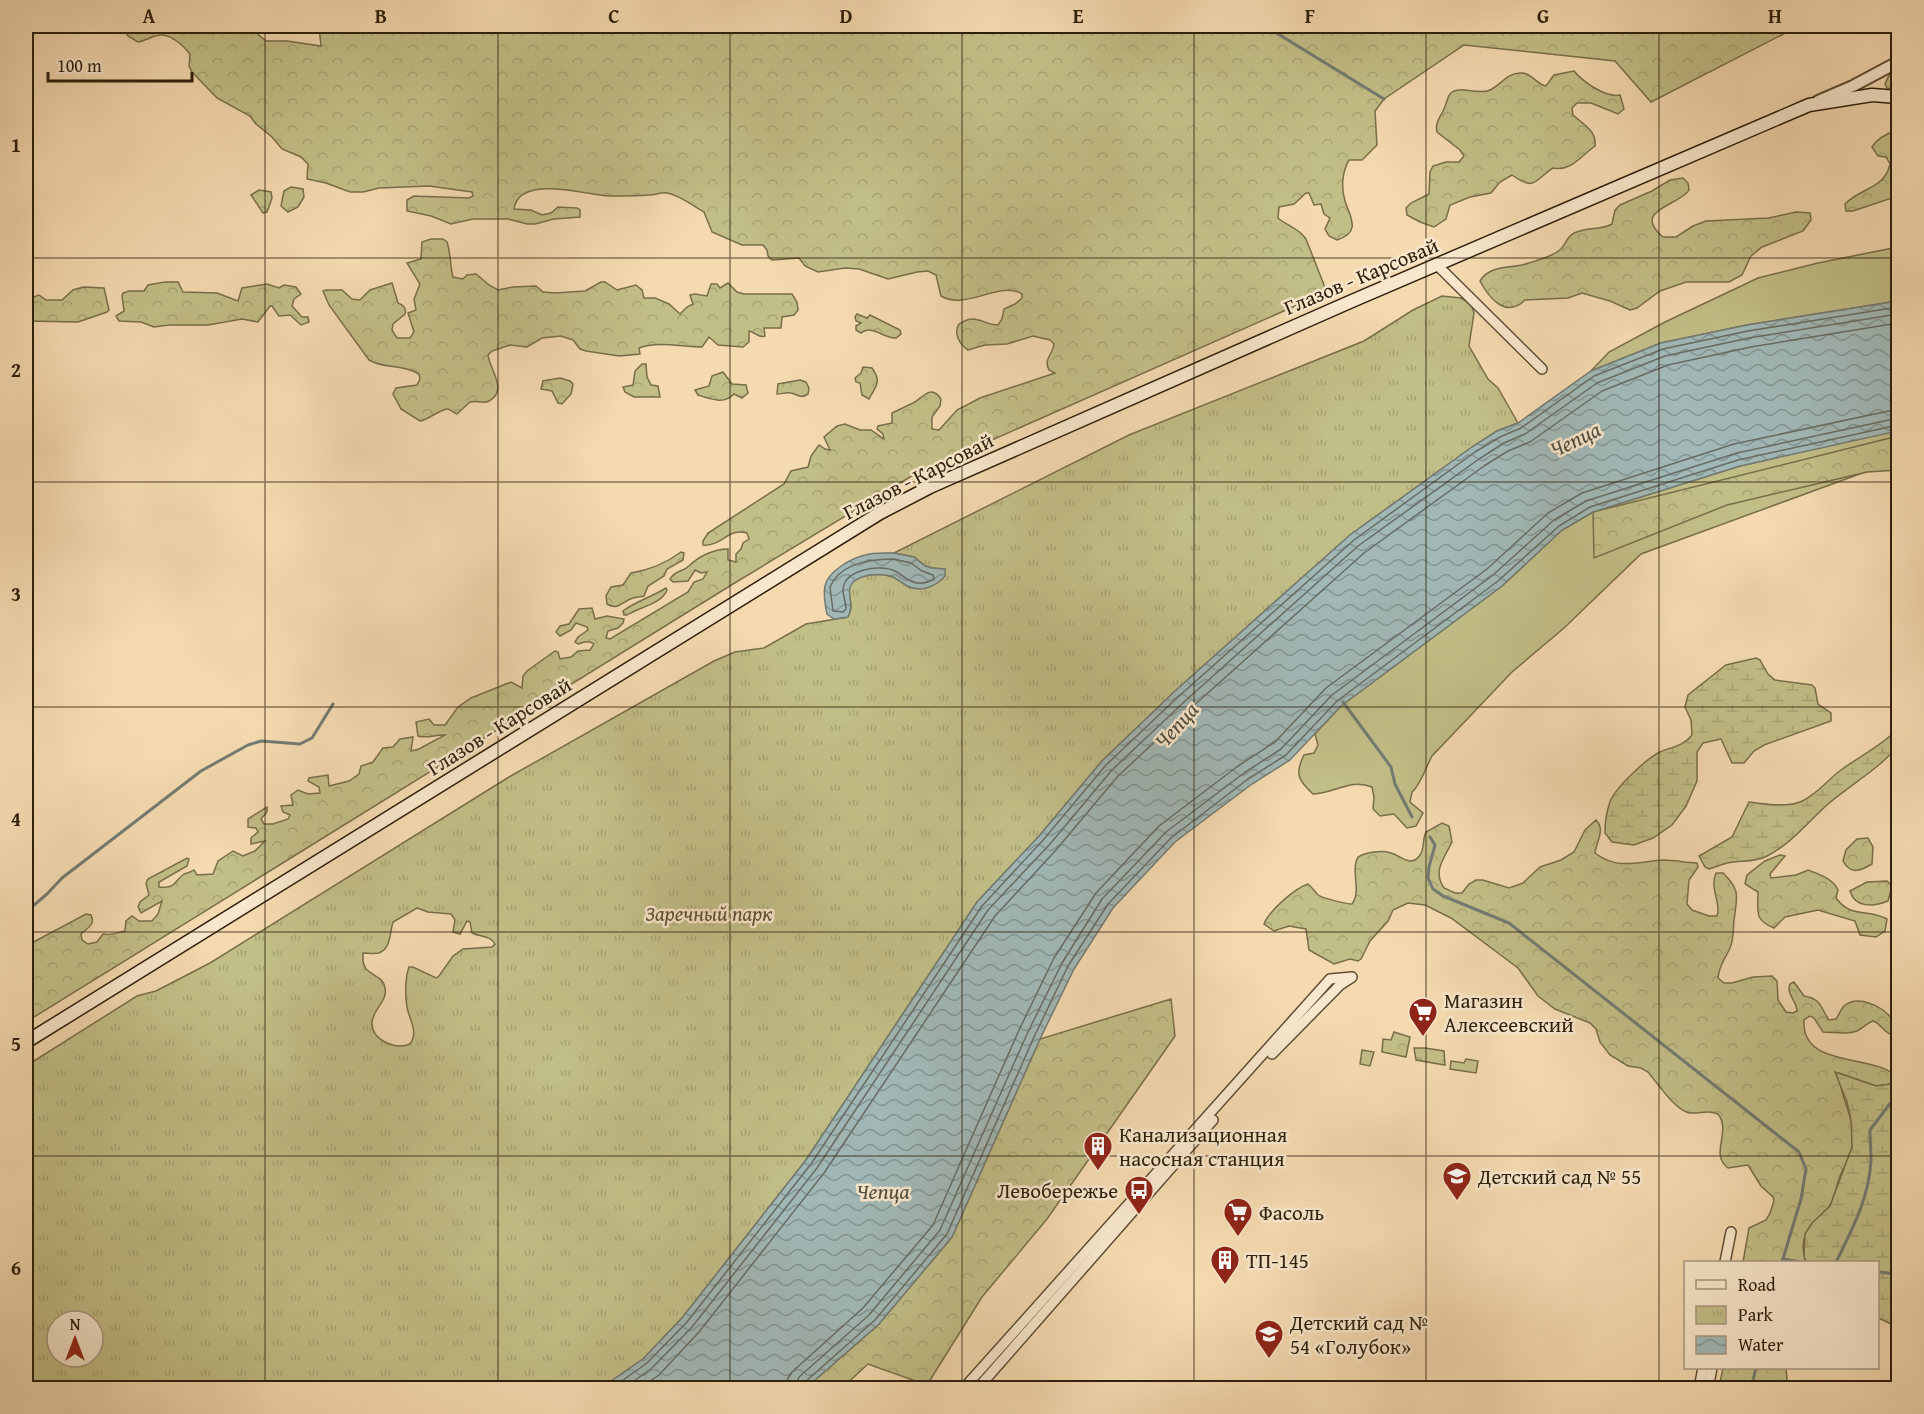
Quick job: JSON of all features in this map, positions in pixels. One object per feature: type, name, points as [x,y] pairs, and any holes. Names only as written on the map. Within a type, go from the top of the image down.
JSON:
[{"type":"main road","name":"Глазов - Карсовай","points":[[26,1042],[880,513],[978,465],[1809,105],[1872,95],[1899,98]]},
{"type":"street","points":[[1809,105],[1853,86],[1899,62]]},
{"type":"street","points":[[1437,265],[1542,369]]},
{"type":"street","points":[[964,1389],[1330,979],[1353,977],[1340,986],[1275,1049],[978,1389]]},
{"type":"street","points":[[1699,1389],[1703,1369]]},
{"type":"street","points":[[1708,1389],[1712,1369]]},
{"type":"green space","points":[[152,26],[248,26],[266,41],[287,41],[321,46],[319,26],[1799,26],[1651,102],[1615,61],[1464,45],[1384,99],[1375,111],[1377,145],[1362,160],[1349,160],[1344,175],[1344,196],[1352,224],[1350,233],[1337,240],[1329,236],[1325,229],[1330,218],[1324,214],[1321,204],[1314,205],[1309,193],[1294,204],[1279,207],[1278,218],[1300,232],[1306,239],[1326,290],[1320,295],[915,474],[733,584],[26,1022],[26,946],[86,914],[91,915],[92,921],[81,934],[82,940],[88,944],[97,942],[103,934],[125,931],[126,921],[132,916],[139,921],[152,921],[158,914],[162,901],[141,913],[138,907],[140,902],[149,895],[146,883],[148,879],[189,859],[187,866],[159,882],[159,887],[169,887],[184,874],[194,870],[197,875],[213,874],[218,861],[233,851],[243,856],[255,851],[265,841],[251,844],[251,838],[258,832],[256,828],[248,827],[248,819],[267,807],[267,812],[261,819],[264,824],[273,824],[288,819],[290,815],[283,812],[281,806],[293,805],[291,795],[298,790],[308,794],[320,793],[319,787],[308,781],[309,778],[328,775],[329,786],[349,781],[359,774],[361,766],[373,762],[383,748],[393,747],[400,739],[413,737],[411,751],[445,735],[418,736],[416,722],[429,719],[434,725],[445,725],[458,707],[471,698],[511,682],[522,688],[523,676],[527,671],[555,651],[558,652],[560,659],[571,657],[578,651],[590,650],[594,644],[575,642],[588,630],[587,627],[576,623],[571,630],[560,636],[556,632],[560,626],[569,624],[579,609],[592,608],[595,619],[607,616],[624,619],[618,628],[608,631],[606,638],[610,639],[688,592],[694,582],[703,579],[707,572],[701,573],[695,570],[688,581],[673,582],[670,579],[702,556],[717,550],[728,549],[728,560],[736,562],[736,554],[743,543],[749,539],[747,533],[735,533],[715,543],[703,545],[708,533],[784,484],[791,471],[808,467],[811,456],[819,445],[830,450],[824,437],[837,426],[845,424],[860,430],[871,430],[884,439],[883,434],[877,429],[878,426],[892,423],[892,413],[929,392],[933,392],[941,399],[940,406],[932,417],[932,429],[939,430],[957,410],[980,398],[1055,373],[1047,366],[1054,344],[1050,340],[1033,336],[1007,344],[985,345],[968,350],[958,338],[957,327],[970,319],[998,325],[1004,309],[1015,304],[1022,298],[1022,294],[1004,291],[951,300],[941,296],[936,275],[928,271],[888,279],[859,269],[845,268],[818,272],[805,266],[799,258],[772,260],[763,245],[742,245],[712,232],[704,212],[672,194],[612,196],[541,189],[528,192],[519,198],[514,209],[531,210],[542,215],[551,213],[558,207],[577,208],[580,210],[580,217],[554,219],[535,224],[508,219],[473,219],[451,224],[431,216],[407,211],[407,200],[414,196],[469,198],[473,196],[472,192],[429,186],[350,192],[307,179],[308,164],[301,157],[282,149],[250,116],[217,98],[192,72],[189,66],[190,54],[181,45],[165,35],[138,42],[128,36],[124,30],[127,28],[145,31]]},
{"type":"green space","points":[[1898,67],[1898,89],[1887,88],[1885,84],[1889,76]]},
{"type":"green space","points":[[1574,71],[1595,88],[1608,94],[1620,95],[1624,109],[1618,114],[1591,103],[1577,103],[1572,108],[1573,115],[1592,132],[1595,146],[1571,165],[1559,169],[1553,168],[1534,182],[1526,183],[1512,175],[1500,182],[1491,193],[1470,197],[1450,205],[1446,219],[1434,227],[1407,215],[1406,208],[1411,203],[1429,194],[1430,172],[1433,166],[1446,162],[1459,162],[1464,156],[1460,150],[1437,132],[1438,121],[1450,94],[1458,90],[1480,92],[1490,90],[1517,73],[1529,75],[1546,86],[1554,75]]},
{"type":"green space","points":[[1898,130],[1898,196],[1853,211],[1846,211],[1845,204],[1883,179],[1890,164],[1886,157],[1878,156],[1872,147],[1884,136]]},
{"type":"green space","points":[[1683,178],[1688,183],[1689,190],[1661,209],[1652,220],[1654,228],[1663,237],[1676,237],[1706,221],[1769,218],[1796,212],[1810,213],[1811,220],[1803,231],[1762,247],[1751,256],[1742,275],[1729,282],[1686,282],[1660,291],[1637,308],[1630,310],[1610,301],[1582,293],[1568,298],[1525,300],[1518,305],[1505,307],[1488,294],[1480,281],[1493,270],[1522,265],[1553,254],[1561,249],[1568,238],[1576,232],[1612,224],[1615,210],[1620,205],[1670,180]]},
{"type":"green space","points":[[291,187],[303,189],[304,197],[298,207],[288,212],[281,206],[284,191]]},
{"type":"green space","points":[[259,190],[271,192],[272,198],[267,212],[263,213],[251,195]]},
{"type":"green space","points":[[443,239],[447,242],[453,277],[463,279],[467,275],[476,274],[498,290],[536,286],[543,292],[555,293],[585,291],[601,282],[617,290],[636,285],[642,290],[644,298],[655,298],[669,304],[680,314],[693,304],[690,295],[707,296],[711,284],[717,284],[720,288],[728,283],[737,292],[744,294],[792,294],[797,302],[798,310],[794,315],[782,317],[781,328],[764,328],[765,336],[761,337],[749,331],[749,342],[743,347],[718,345],[709,337],[702,347],[654,345],[639,348],[640,354],[619,356],[580,349],[573,340],[561,336],[542,338],[527,347],[510,345],[492,351],[488,355],[498,385],[495,397],[487,402],[470,402],[457,414],[445,409],[420,421],[401,409],[393,394],[396,388],[417,385],[420,379],[419,374],[369,360],[329,305],[323,291],[342,290],[352,299],[360,300],[370,290],[392,283],[398,303],[404,307],[405,314],[393,324],[392,330],[397,338],[410,338],[414,332],[408,313],[416,310],[414,299],[420,284],[407,263],[421,259],[422,242]]},
{"type":"green space","points":[[1898,247],[1898,301],[1747,325],[1661,343],[1591,371],[1609,352],[1665,322],[1758,278]]},
{"type":"green space","points":[[178,282],[183,292],[217,293],[238,301],[242,288],[267,284],[279,288],[284,285],[296,287],[301,294],[294,299],[292,306],[302,317],[308,317],[309,322],[301,325],[290,315],[279,316],[272,306],[258,322],[242,319],[208,325],[154,327],[141,322],[119,321],[116,316],[124,311],[123,293],[144,291],[148,285]]},
{"type":"green space","points":[[83,287],[104,288],[109,310],[78,322],[26,321],[28,302],[34,297],[39,295],[46,300],[62,300],[73,290]]},
{"type":"green space","name":"Заречный парк","points":[[1442,296],[1461,298],[1471,304],[1474,313],[1469,346],[1488,379],[1498,388],[1518,423],[1497,431],[1472,447],[1350,535],[1174,692],[1102,761],[1040,835],[977,902],[806,1160],[682,1318],[643,1359],[601,1388],[26,1388],[26,1066],[137,996],[156,991],[210,963],[509,777],[714,661],[735,652],[764,648],[806,624],[848,617],[851,607],[849,590],[854,581],[859,578],[872,575],[889,576],[910,588],[944,569],[925,566],[914,557],[894,553],[1129,435],[1364,341],[1413,310]],"holes":[[[417,908],[428,912],[451,914],[455,920],[453,932],[460,934],[467,921],[470,922],[472,933],[488,938],[495,944],[492,947],[463,949],[453,956],[436,978],[409,967],[406,998],[414,1035],[410,1044],[398,1046],[385,1042],[375,1034],[373,1017],[384,997],[385,988],[380,979],[366,969],[363,953],[377,953],[386,948],[393,922]]]},
{"type":"green space","points":[[857,314],[867,318],[870,315],[900,330],[901,334],[892,338],[869,330],[861,333],[856,330],[856,326],[861,323],[856,321]]},
{"type":"green space","points":[[642,364],[646,364],[647,377],[651,385],[658,386],[660,397],[634,397],[625,392],[623,387],[633,385],[635,371]]},
{"type":"green space","points":[[863,367],[872,368],[877,377],[877,384],[869,399],[862,395],[860,383],[856,382],[855,378],[861,373]]},
{"type":"green space","points":[[723,372],[732,384],[746,385],[748,393],[742,398],[734,394],[722,400],[698,395],[695,390],[709,386],[712,376]]},
{"type":"green space","points":[[560,378],[573,384],[571,394],[562,404],[558,403],[552,391],[541,389],[543,381]]},
{"type":"green space","points":[[800,380],[806,382],[809,388],[808,394],[801,396],[790,393],[777,394],[778,384]]},
{"type":"green space","points":[[1898,429],[1898,460],[1641,554],[1564,628],[1512,672],[1432,756],[1412,792],[1410,802],[1423,813],[1416,826],[1407,828],[1394,814],[1380,816],[1373,809],[1372,787],[1357,784],[1313,794],[1301,781],[1299,767],[1304,755],[1314,753],[1318,745],[1315,734],[1341,706],[1502,586],[1562,530],[1593,512],[1740,466]]},
{"type":"green space","points":[[1898,436],[1898,470],[1867,472],[1727,505],[1594,558],[1593,512]]},
{"type":"green space","points":[[681,552],[684,553],[683,560],[667,569],[664,576],[648,586],[644,596],[629,599],[618,606],[607,604],[606,596],[611,587],[623,585],[631,573],[657,566]]},
{"type":"green space","points":[[666,588],[667,590],[660,599],[624,615],[623,611]]},
{"type":"green space","points":[[1756,658],[1775,680],[1812,685],[1815,688],[1818,704],[1831,713],[1831,721],[1764,745],[1754,751],[1744,763],[1732,763],[1721,739],[1703,743],[1697,752],[1697,781],[1686,806],[1672,825],[1653,838],[1634,845],[1612,842],[1605,833],[1605,822],[1611,799],[1616,791],[1647,761],[1660,752],[1681,744],[1692,735],[1691,720],[1685,707],[1688,695],[1726,665]]},
{"type":"green space","points":[[1898,729],[1898,746],[1890,754],[1827,805],[1776,851],[1757,860],[1727,863],[1709,869],[1705,867],[1699,856],[1732,837],[1749,802],[1782,805],[1800,802]]},
{"type":"green space","points":[[1596,820],[1600,832],[1595,853],[1612,862],[1637,863],[1664,860],[1697,863],[1698,867],[1689,880],[1687,904],[1692,910],[1709,916],[1717,916],[1718,911],[1714,885],[1716,873],[1723,873],[1729,879],[1735,889],[1737,900],[1732,941],[1718,978],[1724,983],[1772,976],[1777,981],[1778,1000],[1786,1012],[1797,1011],[1789,991],[1790,984],[1794,982],[1804,996],[1820,1004],[1829,1020],[1836,1019],[1844,1006],[1863,1001],[1888,1014],[1894,1022],[1896,1032],[1893,1035],[1873,1021],[1857,1031],[1845,1033],[1823,1032],[1814,1018],[1810,1016],[1804,1020],[1806,1036],[1814,1046],[1841,1058],[1887,1070],[1898,1078],[1898,1083],[1876,1086],[1839,1073],[1853,1132],[1853,1143],[1831,1204],[1808,1230],[1805,1237],[1803,1252],[1806,1261],[1743,1261],[1749,1228],[1766,1220],[1774,1201],[1748,1165],[1728,1168],[1723,1162],[1720,1149],[1723,1128],[1718,1114],[1690,1113],[1679,1107],[1648,1072],[1641,1068],[1628,1066],[1610,1055],[1600,1042],[1596,1029],[1590,1023],[1555,1009],[1538,996],[1518,968],[1451,918],[1425,905],[1408,903],[1393,910],[1388,921],[1370,941],[1361,959],[1358,961],[1350,959],[1334,964],[1309,950],[1306,929],[1289,926],[1274,931],[1264,924],[1283,901],[1308,884],[1320,896],[1352,904],[1356,893],[1355,868],[1358,857],[1383,852],[1413,861],[1422,852],[1426,832],[1442,823],[1449,826],[1452,842],[1441,864],[1439,876],[1444,888],[1455,893],[1462,893],[1469,884],[1476,880],[1509,888],[1523,883],[1540,867],[1561,860],[1574,852],[1585,830]]},
{"type":"green space","points":[[1868,838],[1873,847],[1872,864],[1860,870],[1849,868],[1843,861],[1846,850],[1857,839]]},
{"type":"green space","points":[[1780,855],[1785,856],[1770,874],[1771,878],[1796,875],[1808,870],[1821,875],[1836,886],[1838,890],[1836,898],[1848,909],[1887,919],[1885,931],[1876,937],[1860,935],[1855,921],[1818,910],[1785,917],[1774,928],[1763,922],[1758,910],[1758,892],[1745,884],[1747,875],[1765,861]]},
{"type":"green space","points":[[1887,881],[1892,886],[1888,901],[1865,905],[1852,897],[1850,891],[1867,882]]},
{"type":"green space","points":[[1171,999],[1175,1036],[1047,1219],[982,1297],[927,1385],[868,1364],[842,1388],[806,1388],[879,1324],[952,1237],[1040,1039]]},
{"type":"green space","points":[[1394,1032],[1410,1037],[1406,1057],[1382,1052],[1383,1039],[1391,1040]]},
{"type":"green space","points":[[1414,1048],[1444,1051],[1445,1065],[1416,1060]]},
{"type":"green space","points":[[1362,1050],[1374,1052],[1370,1066],[1360,1064]]},
{"type":"green space","points":[[1466,1059],[1478,1061],[1476,1073],[1450,1069],[1451,1061],[1464,1063]]},
{"type":"green space","points":[[1835,1072],[1876,1086],[1898,1083],[1898,1327],[1879,1318],[1879,1261],[1806,1261],[1804,1256],[1805,1234],[1812,1223],[1830,1206],[1852,1147],[1851,1120],[1847,1102]]},
{"type":"green space","points":[[1723,1369],[1786,1369],[1785,1388],[1719,1388]]},
{"type":"water","name":"Чепца","points":[[1898,301],[1898,431],[1740,466],[1593,512],[1562,530],[1502,586],[1341,706],[1290,760],[1252,784],[1175,842],[1113,908],[1074,969],[1040,1039],[952,1237],[879,1324],[806,1388],[601,1388],[643,1359],[682,1318],[806,1160],[977,902],[1040,835],[1102,761],[1174,692],[1350,535],[1472,447],[1497,431],[1518,423],[1591,371],[1661,343],[1747,325]]},
{"type":"water","points":[[872,553],[894,553],[914,557],[925,566],[945,569],[945,576],[932,586],[923,589],[907,586],[891,576],[863,577],[851,585],[849,592],[851,608],[848,617],[834,619],[827,614],[825,586],[836,570],[847,562]]},
{"type":"waterway","points":[[1265,26],[1384,99]]},
{"type":"waterway","points":[[1343,702],[1391,767],[1395,784],[1412,817]]},
{"type":"waterway","points":[[26,912],[62,878],[201,771],[248,745],[261,741],[300,744],[312,738],[333,704]]},
{"type":"waterway","points":[[1430,837],[1435,845],[1428,878],[1433,889],[1443,896],[1509,923],[1799,1152],[1806,1169],[1801,1199],[1782,1261]]},
{"type":"waterway","points":[[1836,1261],[1864,1199],[1870,1173],[1870,1130],[1898,1093]]},
{"type":"waterway","points":[[1783,1259],[1795,1261]]},
{"type":"waterway","points":[[1879,1272],[1898,1274]]},
{"type":"waterway","points":[[1751,1388],[1756,1369]]},
{"type":"place","name":"Магазин Алексеевский","points":[[1423,1038]]},
{"type":"place","name":"Канализационная насосная станция","points":[[1098,1172]]},
{"type":"place","name":"Детский сад № 55","points":[[1457,1202]]},
{"type":"place","name":"Левобережье","points":[[1139,1216]]},
{"type":"place","name":"Фасоль","points":[[1238,1238]]},
{"type":"place","name":"ТП-145","points":[[1225,1286]]},
{"type":"place","name":"Детский сад № 54 «Голубок»","points":[[1269,1360]]}]
